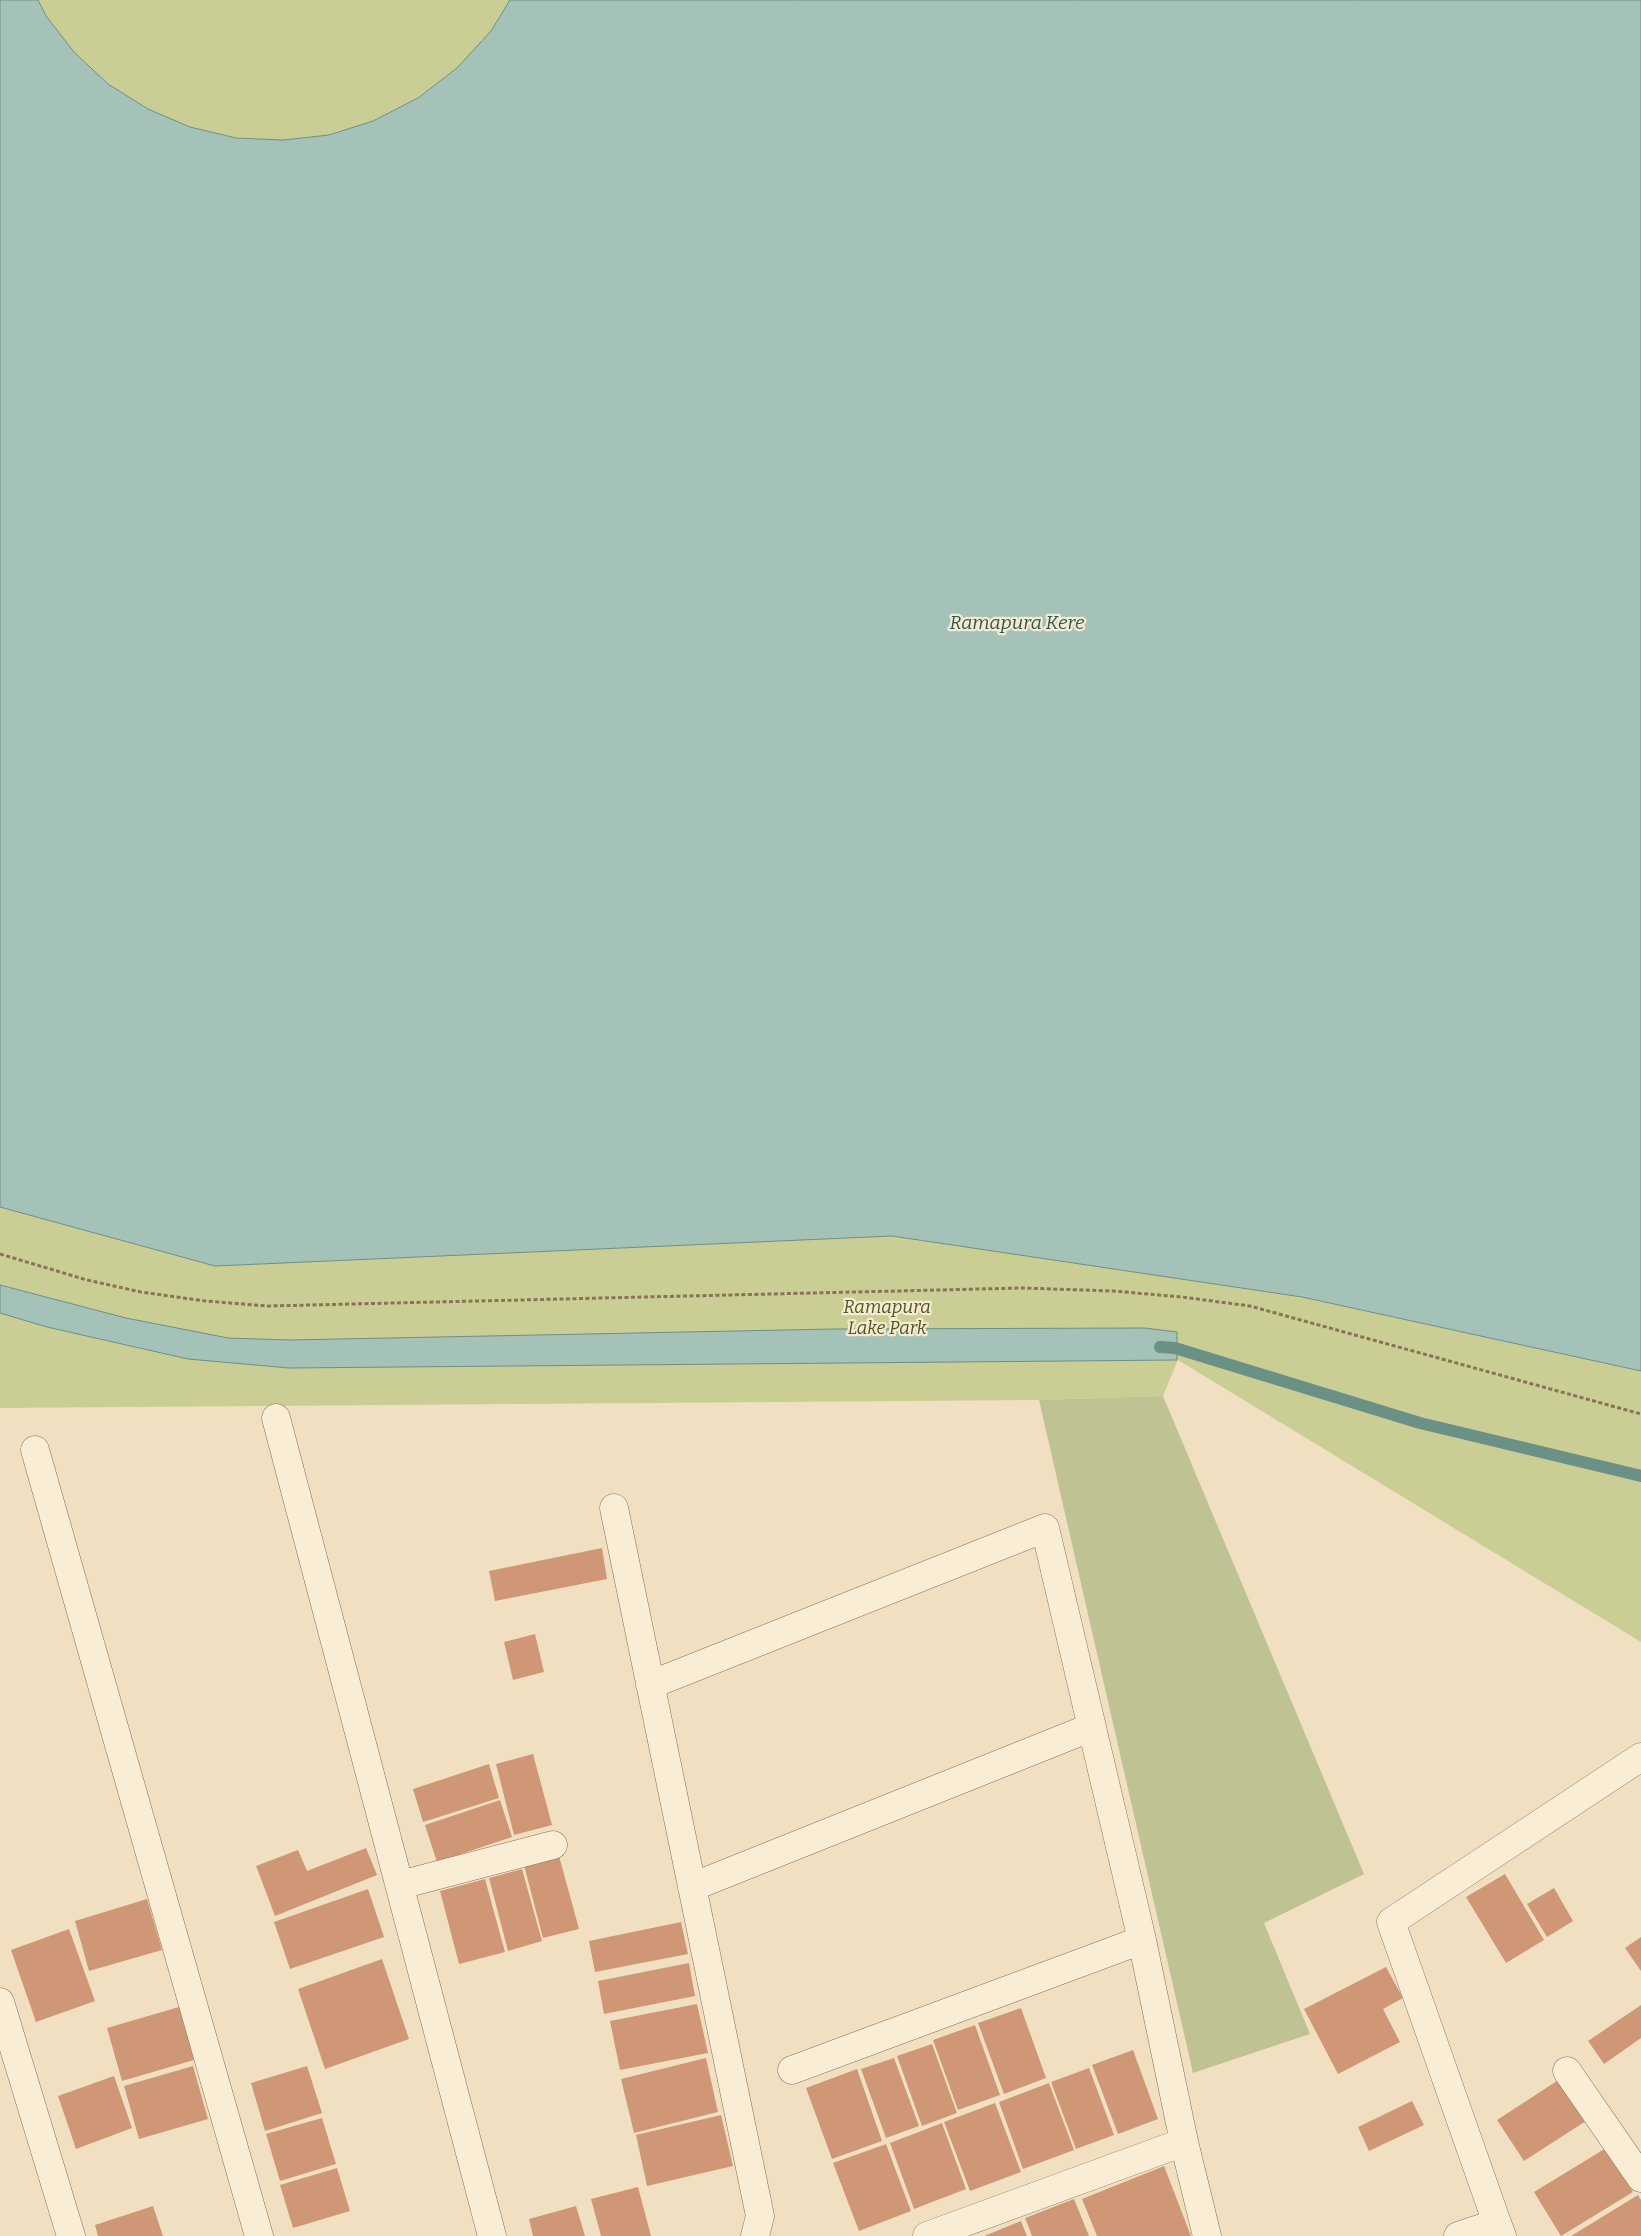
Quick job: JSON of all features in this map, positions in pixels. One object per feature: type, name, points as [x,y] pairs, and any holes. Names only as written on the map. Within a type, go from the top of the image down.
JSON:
[{"type":"street","points":[[276,1418],[492,2236]]},
{"type":"street","points":[[35,1450],[259,2236]]},
{"type":"street","points":[[614,1508],[760,2216],[755,2236]]},
{"type":"street","points":[[650,1685],[1045,1528],[1142,1940],[1184,2142],[1207,2236]]},
{"type":"street","points":[[692,1887],[1092,1727]]},
{"type":"street","points":[[1458,2236],[1499,2229],[1391,1922],[1641,1757]]},
{"type":"street","points":[[400,1885],[553,1845]]},
{"type":"street","points":[[792,2070],[1142,1940]]},
{"type":"street","points":[[0,2002],[71,2236]]},
{"type":"street","points":[[1567,2072],[1641,2178]]},
{"type":"street","points":[[927,2236],[1184,2142]]},
{"type":"path","points":[[0,1254],[87,1280],[141,1292],[205,1301],[268,1306],[1022,1288],[1113,1291],[1182,1297],[1250,1306],[1641,1414]]},
{"type":"green space","points":[[38,0],[510,0],[491,31],[457,68],[418,98],[373,121],[329,135],[283,140],[236,138],[190,127],[148,109],[108,84],[74,52],[46,16]]},
{"type":"green space","name":"Ramapura Lake Park","points":[[0,1207],[215,1266],[892,1236],[1302,1297],[1641,1371],[1641,1642],[1178,1360],[1163,1396],[1039,1400],[0,1408]]},
{"type":"green space","points":[[1163,1396],[1364,1874],[1264,1923],[1310,2034],[1193,2073],[1039,1400]]},
{"type":"water","name":"Ramapura Kere","points":[[0,0],[38,0],[46,16],[74,52],[108,84],[148,109],[190,127],[236,138],[283,140],[329,135],[373,121],[418,98],[457,68],[491,31],[510,0],[1641,0],[1641,1371],[1302,1297],[892,1236],[215,1266],[0,1207]]},
{"type":"water","points":[[0,1285],[126,1318],[228,1338],[290,1340],[834,1329],[1145,1328],[1177,1332],[1177,1360],[289,1368],[188,1359],[47,1327],[0,1313]]},
{"type":"building","points":[[602,1548],[607,1579],[495,1601],[489,1571]]},
{"type":"building","points":[[535,1634],[544,1672],[513,1680],[504,1642]]},
{"type":"building","points":[[533,1754],[552,1825],[514,1835],[496,1764]]},
{"type":"building","points":[[489,1764],[499,1798],[423,1822],[413,1789]]},
{"type":"building","points":[[500,1800],[512,1837],[437,1862],[425,1825]]},
{"type":"building","points":[[366,1848],[377,1875],[275,1916],[256,1866],[298,1850],[307,1871]]},
{"type":"building","points":[[559,1856],[579,1929],[543,1938],[524,1865]]},
{"type":"building","points":[[522,1869],[542,1941],[508,1951],[489,1878]]},
{"type":"building","points":[[1505,1874],[1544,1940],[1506,1963],[1466,1897]]},
{"type":"building","points":[[485,1879],[505,1952],[459,1964],[440,1891]]},
{"type":"building","points":[[1554,1888],[1573,1921],[1547,1937],[1527,1904]]},
{"type":"building","points":[[368,1889],[384,1937],[290,1969],[274,1922]]},
{"type":"building","points":[[147,1899],[162,1950],[89,1971],[75,1921]]},
{"type":"building","points":[[681,1922],[688,1954],[595,1972],[589,1941]]},
{"type":"building","points":[[69,1929],[95,2001],[36,2022],[11,1950]]},
{"type":"building","points":[[1641,1937],[1641,1971],[1625,1948]]},
{"type":"building","points":[[382,1959],[409,2039],[325,2069],[298,1989]]},
{"type":"building","points":[[689,1963],[695,1996],[604,2014],[598,1981]]},
{"type":"building","points":[[1386,1967],[1403,1998],[1383,2009],[1400,2042],[1338,2074],[1304,2009]]},
{"type":"building","points":[[697,2004],[708,2053],[620,2070],[610,2021]]},
{"type":"building","points":[[1641,2005],[1641,2038],[1604,2064],[1588,2041]]},
{"type":"building","points":[[179,2007],[194,2060],[122,2081],[107,2028]]},
{"type":"building","points":[[1021,2008],[1046,2078],[1004,2094],[978,2023]]},
{"type":"building","points":[[975,2025],[1000,2095],[958,2110],[933,2040]]},
{"type":"building","points":[[932,2044],[957,2113],[922,2126],[897,2056]]},
{"type":"building","points":[[1133,2050],[1158,2119],[1118,2134],[1092,2065]]},
{"type":"building","points":[[706,2058],[718,2112],[634,2133],[621,2079]]},
{"type":"building","points":[[894,2058],[919,2126],[886,2138],[861,2069]]},
{"type":"building","points":[[193,2066],[208,2119],[139,2139],[124,2086]]},
{"type":"building","points":[[307,2066],[322,2113],[265,2131],[251,2083]]},
{"type":"building","points":[[1089,2068],[1114,2135],[1076,2149],[1051,2082]]},
{"type":"building","points":[[857,2069],[882,2141],[832,2159],[806,2088]]},
{"type":"building","points":[[114,2076],[132,2128],[76,2149],[58,2096]]},
{"type":"building","points":[[1560,2079],[1586,2121],[1524,2161],[1497,2120]]},
{"type":"building","points":[[1049,2083],[1074,2150],[1023,2169],[999,2102]]},
{"type":"building","points":[[1412,2101],[1424,2125],[1369,2151],[1358,2127]]},
{"type":"building","points":[[995,2103],[1021,2172],[970,2191],[944,2122]]},
{"type":"building","points":[[721,2115],[733,2166],[647,2186],[636,2135]]},
{"type":"building","points":[[322,2118],[336,2164],[280,2181],[266,2134]]},
{"type":"building","points":[[942,2123],[966,2189],[914,2209],[890,2143]]},
{"type":"building","points":[[886,2144],[911,2211],[859,2231],[833,2163]]},
{"type":"building","points":[[1606,2148],[1633,2192],[1561,2236],[1534,2192]]},
{"type":"building","points":[[1164,2166],[1191,2236],[1097,2236],[1082,2199]]},
{"type":"building","points":[[337,2168],[350,2211],[293,2228],[280,2185]]},
{"type":"building","points":[[638,2187],[651,2236],[601,2236],[591,2199]]},
{"type":"building","points":[[1638,2195],[1641,2200],[1641,2236],[1571,2236]]},
{"type":"building","points":[[1074,2199],[1089,2236],[1032,2236],[1025,2218]]},
{"type":"building","points":[[153,2206],[163,2236],[98,2236],[95,2225]]},
{"type":"building","points":[[576,2206],[585,2236],[533,2236],[529,2219]]},
{"type":"building","points":[[1021,2221],[1027,2236],[984,2236]]},
{"type":"waterway","points":[[1160,1347],[1175,1348],[1420,1423],[1641,1476]]}]
